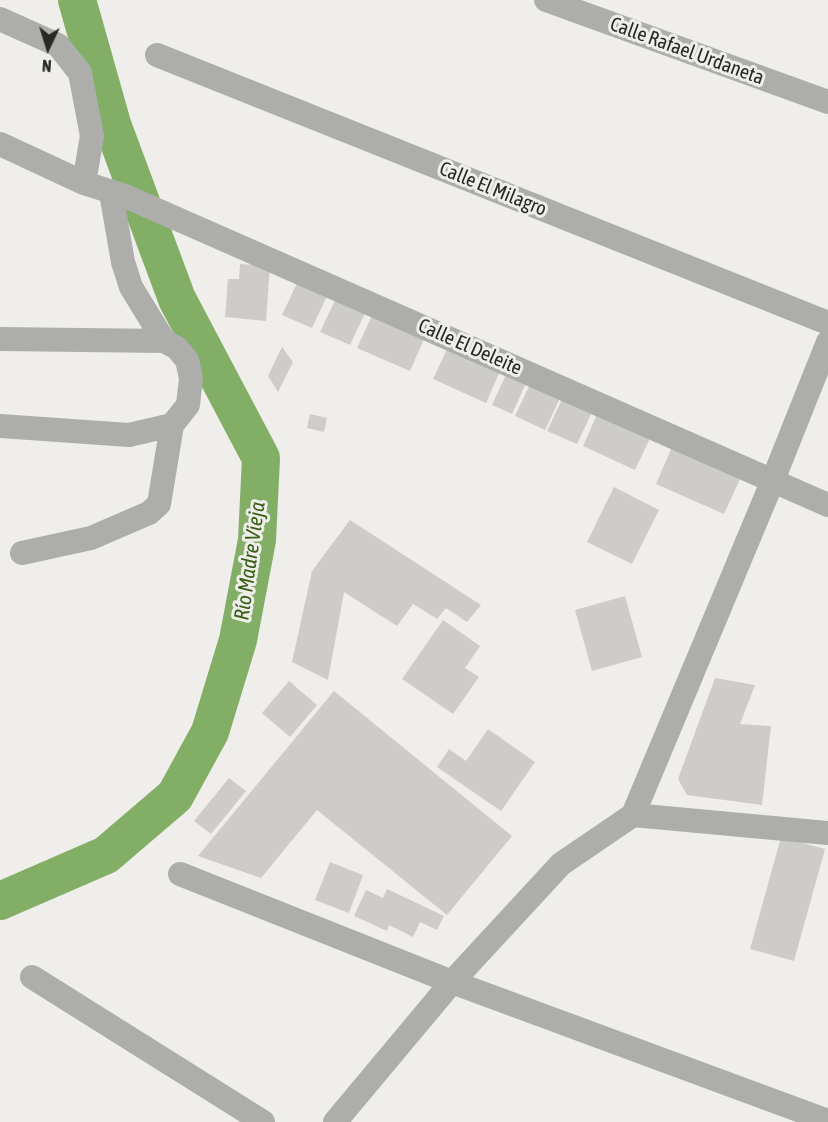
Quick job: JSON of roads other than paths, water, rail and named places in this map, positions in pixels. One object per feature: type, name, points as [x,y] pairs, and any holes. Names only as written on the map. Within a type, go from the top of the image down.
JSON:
[{"type":"street","name":"Calle Rafael Urdaneta","points":[[546,0],[828,102]]},
{"type":"street","points":[[0,19],[58,45],[80,73],[92,136],[84,183]]},
{"type":"street","name":"Calle El Milagro","points":[[157,55],[828,323]]},
{"type":"street","name":"Calle El Deleite","points":[[0,144],[84,183],[157,210],[828,505]]},
{"type":"street","points":[[118,194],[123,262],[131,287],[164,341]]},
{"type":"street","points":[[0,339],[164,341],[177,348],[188,360],[191,378],[188,405],[172,425],[159,504],[149,513],[91,538],[22,553]]},
{"type":"street","points":[[335,1122],[452,982],[561,864],[633,815],[828,342]]},
{"type":"street","points":[[0,426],[129,435],[172,425]]},
{"type":"street","points":[[633,815],[828,832]]},
{"type":"street","points":[[180,874],[452,982],[828,1121]]},
{"type":"street","points":[[32,977],[263,1122]]},
{"type":"waterway","name":"Río Madre Vieja","points":[[0,901],[106,855],[175,796],[210,732],[238,640],[257,540],[261,458],[177,299],[112,124],[77,0]]}]
